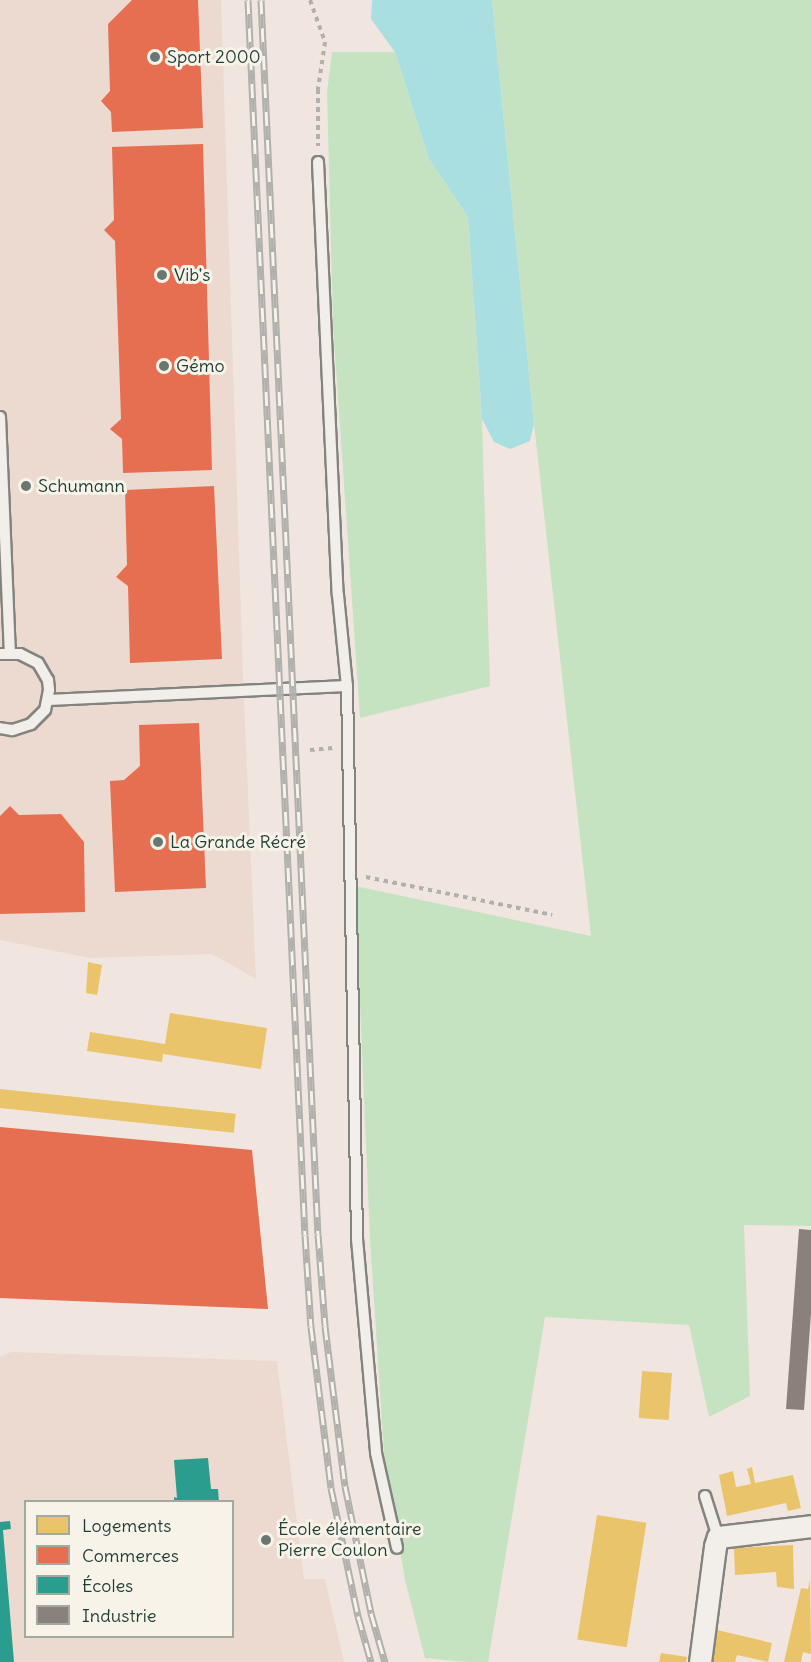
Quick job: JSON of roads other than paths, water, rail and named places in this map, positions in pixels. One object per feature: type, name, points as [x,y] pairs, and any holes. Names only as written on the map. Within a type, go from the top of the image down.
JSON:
[{"type":"street","points":[[699,1662],[718,1537],[811,1526]]},
{"type":"lane","points":[[318,162],[338,595],[346,686],[357,1239],[376,1453],[397,1548]]},
{"type":"lane","points":[[0,417],[5,653],[20,654],[38,663],[48,680],[48,700],[45,710],[31,724],[12,730],[0,729]]},
{"type":"lane","points":[[48,700],[346,686]]},
{"type":"lane","points":[[705,1496],[718,1537]]},
{"type":"water","points":[[372,0],[492,0],[534,424],[530,441],[510,449],[494,442],[482,419],[468,217],[429,159],[395,52],[371,19]]},
{"type":"railway","points":[[248,0],[311,1327],[331,1488],[358,1616],[371,1662]]},
{"type":"railway","points":[[261,0],[318,1234],[325,1326],[345,1486],[371,1613],[385,1662]]},
{"type":"place","name":"Sport 2000","points":[[155,57]]},
{"type":"place","name":"Vib's","points":[[162,275]]},
{"type":"place","name":"Gémo","points":[[164,366]]},
{"type":"place","name":"Schumann","points":[[26,486]]},
{"type":"place","name":"La Grande Récré","points":[[158,842]]},
{"type":"place","name":"École élémentaire Pierre Coulon","points":[[266,1540]]}]
